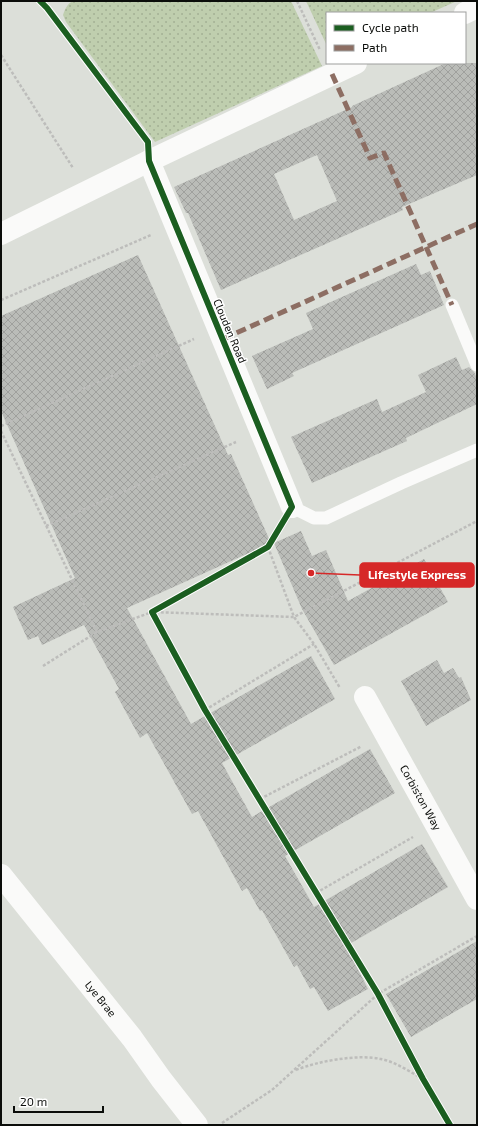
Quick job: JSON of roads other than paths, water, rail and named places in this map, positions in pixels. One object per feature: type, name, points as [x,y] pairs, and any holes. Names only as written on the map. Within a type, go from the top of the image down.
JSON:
[{"type":"street","points":[[466,12],[477,7]]},
{"type":"street","points":[[1,234],[89,192],[149,161],[354,64]]},
{"type":"street","name":"Clouden Road","points":[[149,161],[292,507]]},
{"type":"street","name":"Corbiston Way","points":[[365,697],[477,898]]},
{"type":"street","name":"Lye Brae","points":[[1,875],[132,1038],[161,1079],[197,1125]]},
{"type":"lane","points":[[452,305],[477,365]]},
{"type":"lane","points":[[292,507],[314,518],[326,518],[477,450]]},
{"type":"place","name":"Lifestyle Express","points":[[311,573]]}]
